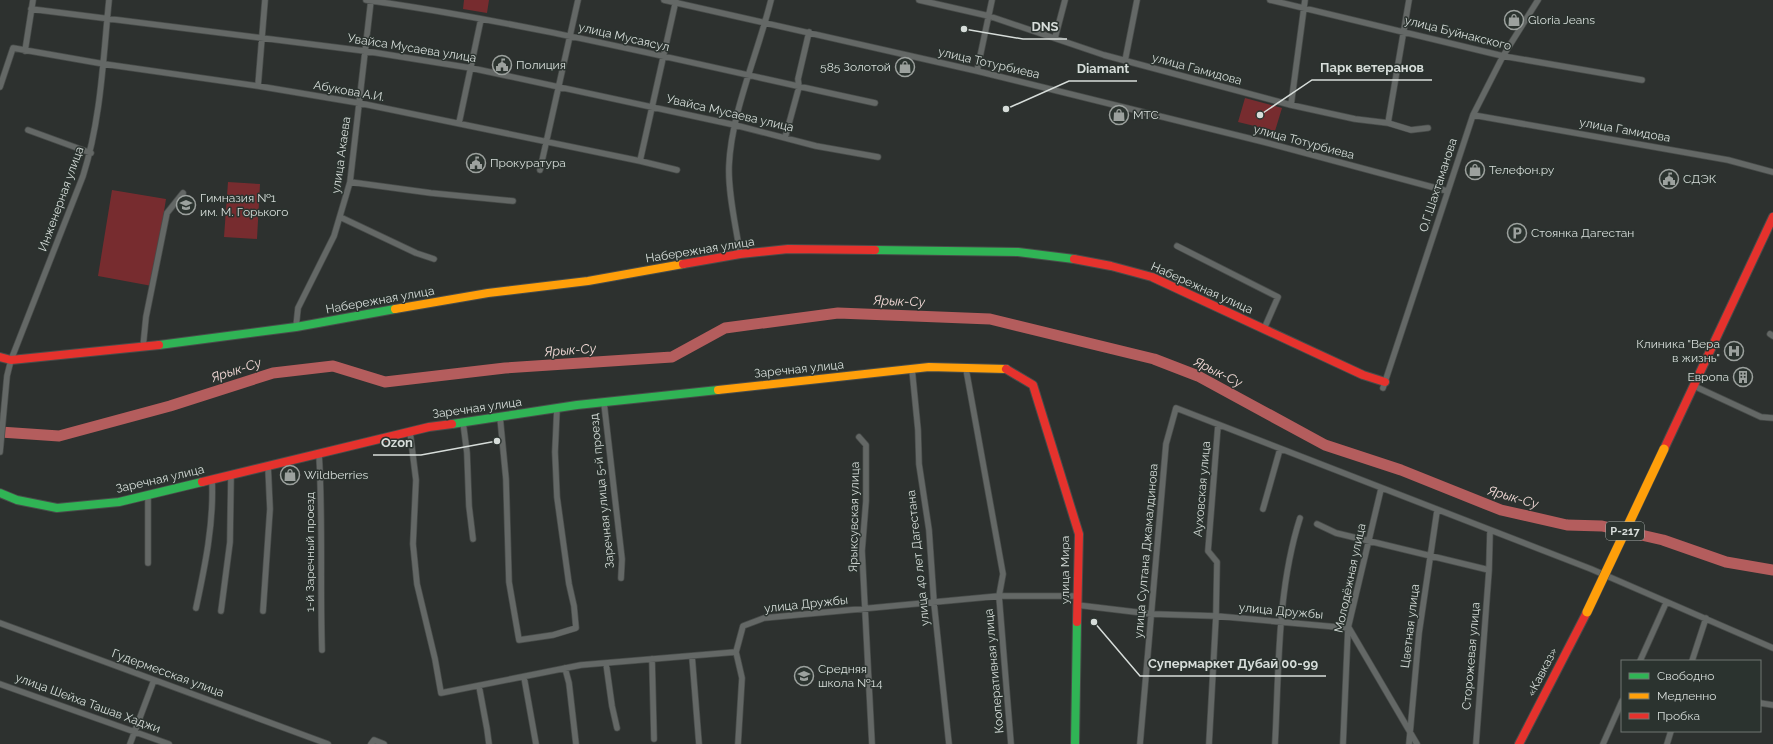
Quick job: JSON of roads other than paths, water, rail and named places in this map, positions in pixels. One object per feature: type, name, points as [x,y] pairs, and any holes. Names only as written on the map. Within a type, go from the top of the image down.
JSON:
[{"type":"main road","name":"Р-217","points":[[1694,386],[1773,217]]},
{"type":"main road","name":"Набережная улица","points":[[0,357],[11,360],[143,347],[296,327],[488,292],[588,281],[740,254],[788,249],[1018,252],[1056,256],[1111,266],[1152,277],[1384,385]]},
{"type":"main road","name":"Заречная улица","points":[[0,493],[17,500],[57,508],[119,502],[410,432],[463,422],[557,408],[929,367],[1006,369]]},
{"type":"main road","name":"улица Мира","points":[[1006,369],[1033,385],[1079,534],[1075,744]]},
{"type":"main road","name":"«Кавказ»","points":[[1519,744],[1587,612],[1694,386]]},
{"type":"street","points":[[25,50],[33,0]]},
{"type":"street","name":"Инженерная улица","points":[[0,452],[7,376],[11,360],[83,176],[90,153],[98,116],[109,0]]},
{"type":"street","points":[[258,86],[265,0]]},
{"type":"street","name":"улица Мусаясул","points":[[369,0],[570,36],[875,103]]},
{"type":"street","name":"улица Акаева","points":[[296,327],[298,308],[326,254],[340,217],[350,182],[365,51],[369,0]]},
{"type":"street","points":[[540,170],[578,0]]},
{"type":"street","name":"улица Тотурбиева","points":[[664,0],[676,1],[976,71],[1267,143],[1447,191]]},
{"type":"street","points":[[740,254],[729,168],[735,125],[770,0]]},
{"type":"street","name":"улица Гамидова","points":[[919,0],[988,16],[1124,61],[1291,105],[1355,119],[1388,123],[1411,130],[1428,128]]},
{"type":"street","points":[[976,71],[992,0]]},
{"type":"street","points":[[1055,38],[1065,0]]},
{"type":"street","points":[[1124,61],[1137,0]]},
{"type":"street","name":"улица Буйнакского","points":[[1270,0],[1503,56],[1642,80]]},
{"type":"street","points":[[1291,105],[1305,0]]},
{"type":"street","points":[[1388,123],[1409,0]]},
{"type":"street","name":"О.Г.Шахтаманова","points":[[1384,385],[1473,115],[1503,56],[1538,0]]},
{"type":"street","points":[[640,161],[676,1]]},
{"type":"street","name":"Увайса Мусаева улица","points":[[32,9],[365,51],[471,68],[735,125],[816,146],[878,157]]},
{"type":"street","points":[[459,123],[481,19]]},
{"type":"street","points":[[785,138],[799,87],[798,79],[809,32]]},
{"type":"street","name":"Абукова А.И.","points":[[0,87],[13,48],[104,64],[258,86],[359,103],[546,141],[677,170]]},
{"type":"street","name":"улица Гамидова","points":[[1473,115],[1728,160],[1773,172]]},
{"type":"street","points":[[28,130],[90,153]]},
{"type":"street","points":[[350,182],[431,193],[513,201]]},
{"type":"street","points":[[143,347],[146,317],[167,213],[182,193]]},
{"type":"street","points":[[340,217],[416,253],[434,259]]},
{"type":"street","points":[[1177,246],[1278,297],[1264,329]]},
{"type":"street","name":"улица 40 лет Дагестана","points":[[912,369],[918,430],[919,464],[928,530],[949,744]]},
{"type":"street","points":[[966,369],[1003,574],[999,596]]},
{"type":"street","points":[[1694,386],[1761,417],[1773,418]]},
{"type":"street","name":"Заречная улица 5-й проезд","points":[[604,403],[622,559],[621,578]]},
{"type":"street","points":[[500,417],[506,479],[509,582],[519,640],[553,635],[576,628],[557,497],[555,452],[557,408]]},
{"type":"street","name":"улица Султана Джамалдинова","points":[[1140,744],[1166,444],[1176,408],[1218,425]]},
{"type":"street","points":[[463,422],[467,453],[469,506],[473,539]]},
{"type":"street","points":[[1218,425],[1437,511],[1591,569],[1666,603],[1706,618],[1773,648]]},
{"type":"street","name":"Ауховская улица","points":[[1209,744],[1216,616],[1217,562],[1208,552],[1218,425]]},
{"type":"street","points":[[410,432],[416,480],[413,544],[417,584],[435,659],[440,693],[581,665],[736,652],[742,678],[738,744]]},
{"type":"street","name":"Ярыксувская улица","points":[[859,436],[866,445],[866,501],[862,551],[872,744]]},
{"type":"street","points":[[1262,509],[1280,449]]},
{"type":"street","name":"1-й Заречный проезд","points":[[319,454],[321,488],[320,591],[322,650]]},
{"type":"street","points":[[263,611],[270,509],[268,466]]},
{"type":"street","points":[[221,611],[230,542],[231,475]]},
{"type":"street","points":[[196,608],[207,554],[213,499],[212,480]]},
{"type":"street","name":"Молодёжная улица","points":[[1343,744],[1348,628],[1381,489]]},
{"type":"street","points":[[148,495],[148,562]]},
{"type":"street","name":"Цветная улица","points":[[1409,744],[1419,633],[1437,511]]},
{"type":"street","points":[[1276,744],[1286,569],[1292,541],[1300,518]]},
{"type":"street","points":[[1317,524],[1336,533],[1489,570]]},
{"type":"street","name":"Сторожевая улица","points":[[1476,744],[1489,570],[1490,531]]},
{"type":"street","name":"улица Дружбы","points":[[736,652],[743,626],[764,618],[999,596],[1078,600],[1152,614],[1216,616],[1348,628]]},
{"type":"street","name":"Кооперативная улица","points":[[999,596],[1011,744]]},
{"type":"street","points":[[1640,660],[1666,603]]},
{"type":"street","points":[[1692,660],[1706,618]]},
{"type":"street","name":"Гудермесская улица","points":[[0,623],[328,744]]},
{"type":"street","points":[[1348,628],[1417,744]]},
{"type":"street","points":[[692,656],[699,744]]},
{"type":"street","points":[[652,659],[654,739]]},
{"type":"street","points":[[606,663],[616,728]]},
{"type":"street","points":[[565,668],[569,683],[576,744]]},
{"type":"street","points":[[524,677],[536,744]]},
{"type":"street","points":[[130,744],[154,680]]},
{"type":"street","name":"улица Шейха Ташав Хаджи","points":[[0,684],[169,744]]},
{"type":"street","points":[[479,686],[489,744]]},
{"type":"street","points":[[1603,744],[1621,703]]},
{"type":"street","points":[[1761,703],[1773,705]]},
{"type":"street","points":[[1667,744],[1670,732]]},
{"type":"street","points":[[371,744],[374,740],[384,744]]},
{"type":"waterway","name":"Ярык-Су","points":[[0,432],[59,436],[170,406],[273,373],[333,366],[385,382],[505,368],[672,357],[725,328],[838,313],[990,319],[1154,359],[1198,376],[1325,445],[1401,470],[1501,510],[1567,525],[1602,526],[1663,540],[1726,562],[1773,570]]},
{"type":"place","name":"Gloria Jeans","points":[[1514,20]]},
{"type":"place","name":"DNS","points":[[964,29]]},
{"type":"place","name":"Полиция","points":[[502,65]]},
{"type":"place","name":"585 Золотой","points":[[905,67]]},
{"type":"place","name":"Diamant","points":[[1006,109]]},
{"type":"place","name":"МТС","points":[[1119,115]]},
{"type":"place","name":"Парк ветеранов","points":[[1260,115]]},
{"type":"place","name":"Прокуратура","points":[[476,163]]},
{"type":"place","name":"Телефон.ру","points":[[1475,170]]},
{"type":"place","name":"СДЭК","points":[[1669,179]]},
{"type":"place","name":"Гимназия №1 им. М. Горького","points":[[186,205]]},
{"type":"place","name":"Стоянка Дагестан","points":[[1517,233]]},
{"type":"place","name":"Клиника \"Вера в жизнь\"","points":[[1734,351]]},
{"type":"place","name":"Европа","points":[[1743,377]]},
{"type":"place","name":"Ozon","points":[[497,441]]},
{"type":"place","name":"Wildberries","points":[[290,475]]},
{"type":"place","name":"Супермаркет Дубай 00-99","points":[[1094,622]]},
{"type":"place","name":"Средняя школа №14","points":[[804,676]]}]
